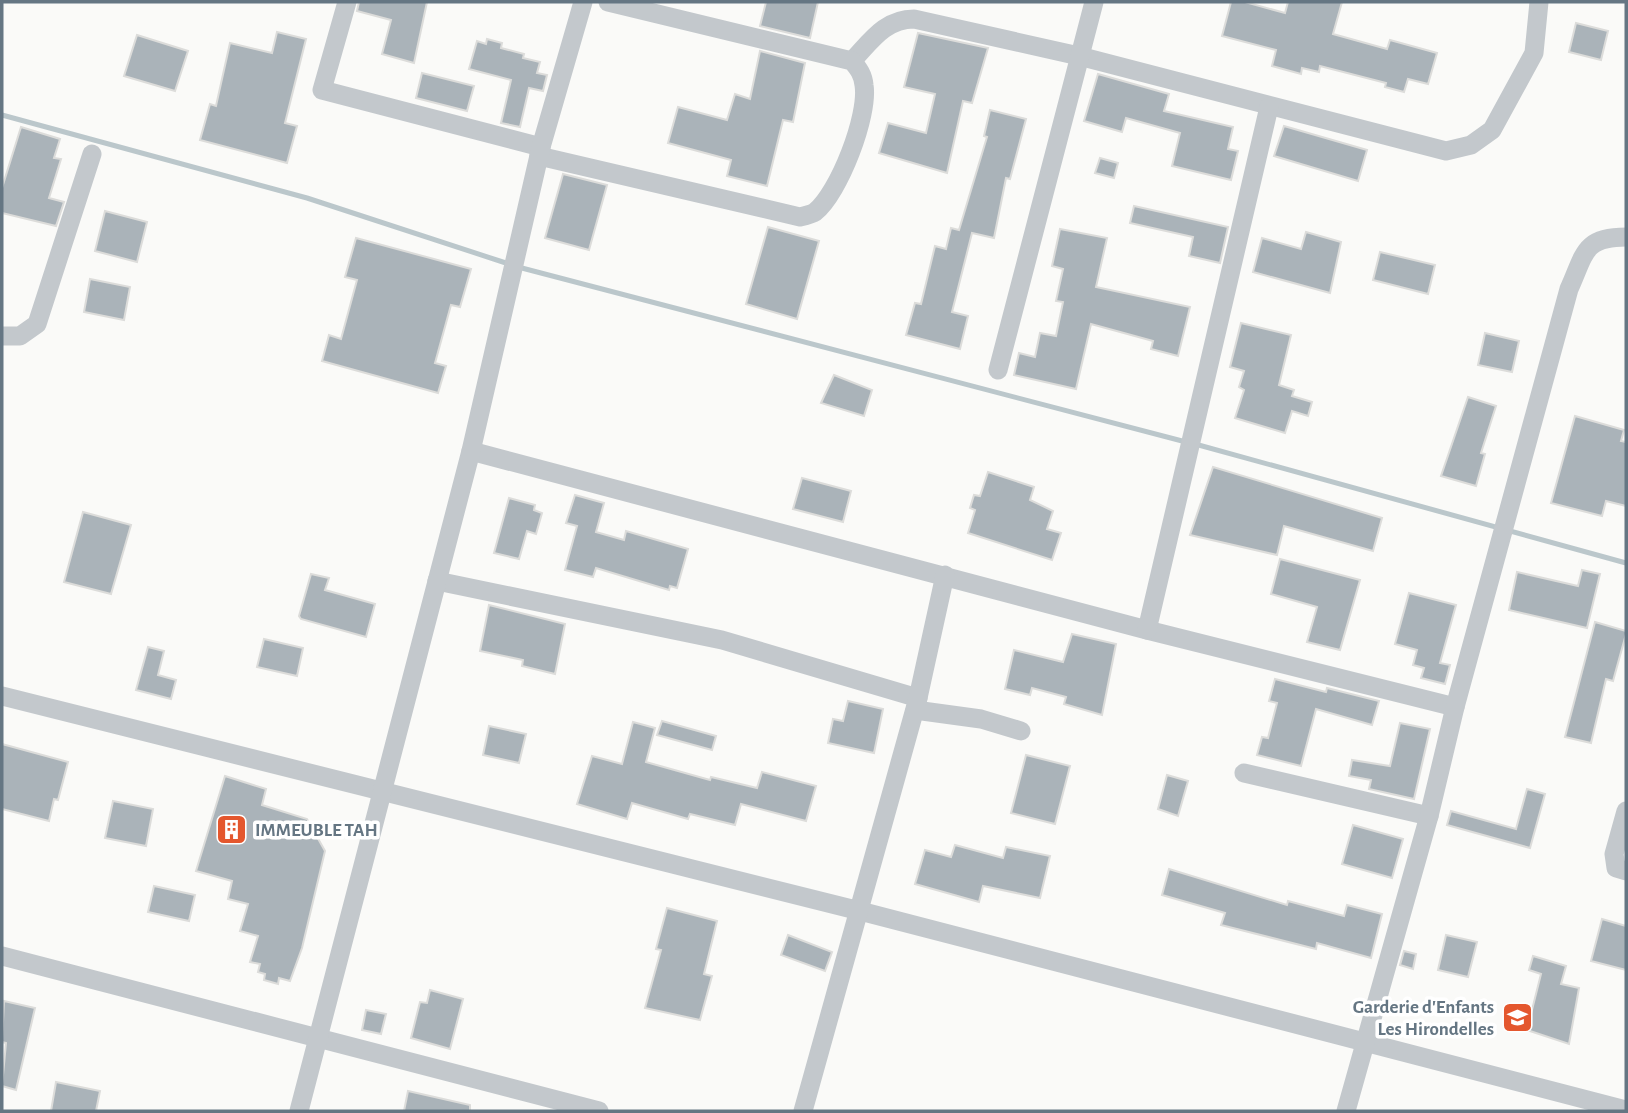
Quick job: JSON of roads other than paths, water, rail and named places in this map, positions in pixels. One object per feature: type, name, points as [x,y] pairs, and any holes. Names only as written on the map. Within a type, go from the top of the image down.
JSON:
[{"type":"street","points":[[346,2],[321,90],[540,152],[800,217],[815,212],[843,173],[857,135],[865,89],[862,73],[852,61],[608,2]]},
{"type":"street","points":[[299,1111],[471,451],[540,152],[583,2]]},
{"type":"street","points":[[998,370],[1094,2]]},
{"type":"street","points":[[852,61],[884,27],[894,10],[914,19],[1079,56],[1269,107],[1446,150],[1471,145],[1492,130],[1534,53],[1539,2]]},
{"type":"street","points":[[1147,631],[1269,107]]},
{"type":"street","points":[[2,336],[20,336],[37,324],[92,155]]},
{"type":"street","points":[[1346,1111],[1429,817],[1455,707],[1569,289],[1588,247],[1603,237],[1626,237]]},
{"type":"street","points":[[471,451],[945,575],[1147,631],[1455,707]]},
{"type":"street","points":[[803,1111],[916,704],[945,575]]},
{"type":"street","points":[[437,581],[722,640],[916,704],[1021,731]]},
{"type":"street","points":[[2,696],[860,911],[1626,1110]]},
{"type":"street","points":[[1244,773],[1429,817]]},
{"type":"street","points":[[1626,811],[1614,854],[1616,868],[1626,871]]},
{"type":"street","points":[[2,957],[599,1111]]},
{"type":"waterway","points":[[2,115],[307,198],[509,264]]},
{"type":"waterway","points":[[518,267],[1186,442]]},
{"type":"waterway","points":[[1195,444],[1626,563]]},
{"type":"place","name":"IMMEUBLE TAH","points":[[232,830]]},
{"type":"place","name":"Garderie d'Enfants Les Hirondelles","points":[[1517,1018]]}]
